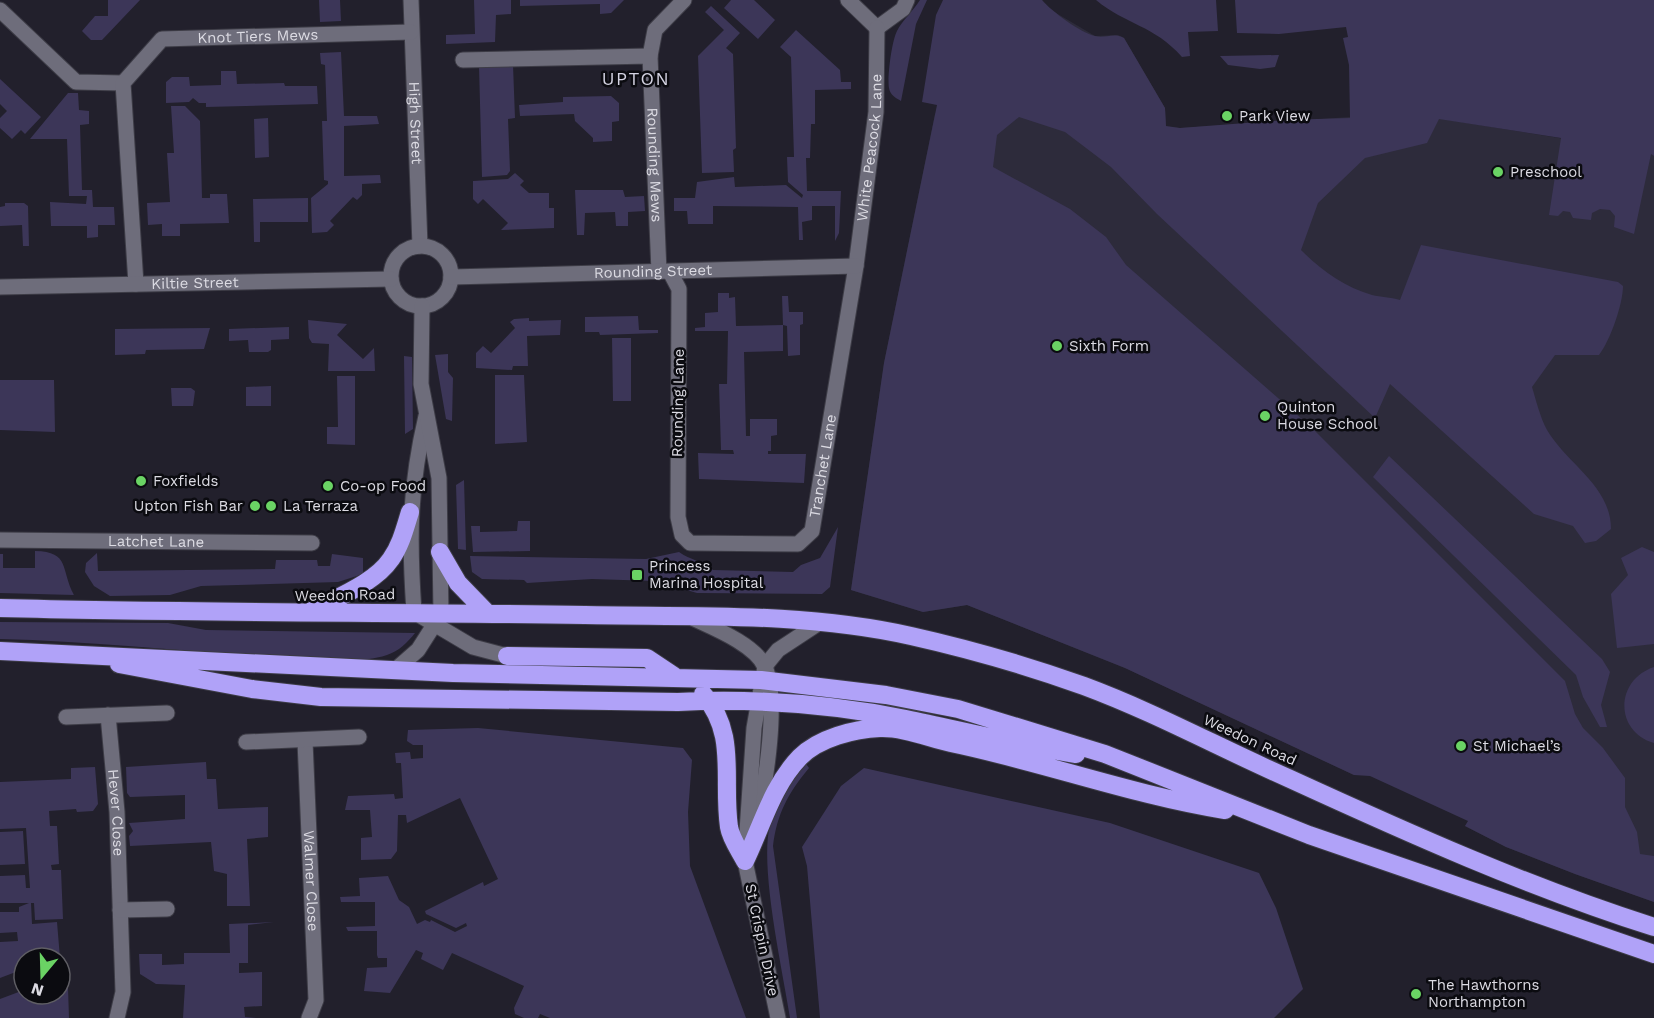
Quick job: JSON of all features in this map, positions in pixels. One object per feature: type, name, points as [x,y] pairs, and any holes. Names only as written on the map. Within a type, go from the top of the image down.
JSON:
[{"type":"highway","points":[[308,613],[375,575],[389,562],[397,549],[410,512]]},
{"type":"highway","points":[[440,552],[458,583],[488,614]]},
{"type":"highway","name":"Weedon Road","points":[[0,608],[308,613],[414,612],[437,620],[488,614],[690,617],[819,623],[907,635],[1015,663],[1086,687],[1156,716],[1407,832],[1569,900],[1654,927]]},
{"type":"highway","points":[[0,651],[394,671],[675,677],[765,676],[886,695],[958,709],[1028,729],[1119,760],[1259,816],[1538,916],[1654,954]]},
{"type":"highway","points":[[82,654],[130,668],[321,697],[765,701],[845,709],[1042,749],[1119,760]]},
{"type":"highway","points":[[507,656],[647,658],[701,691],[717,709],[725,734],[730,830],[745,861]]},
{"type":"highway","points":[[745,861],[777,785],[801,756],[814,747],[854,731],[882,728],[1000,754],[1184,804],[1259,816]]},
{"type":"street","name":"High Street","points":[[411,0],[420,246]]},
{"type":"street","name":"Rounding Mews","points":[[664,272],[650,56],[655,30],[684,0]]},
{"type":"street","points":[[848,0],[877,28],[903,9],[908,0]]},
{"type":"street","points":[[0,10],[76,82],[123,83],[136,284]]},
{"type":"street","name":"White Peacock Lane","points":[[856,266],[876,112],[877,28]]},
{"type":"street","name":"Knot Tiers Mews","points":[[123,83],[162,39],[411,32]]},
{"type":"street","points":[[463,60],[650,56]]},
{"type":"street","points":[[420,246],[438,252],[445,259],[451,277],[445,294],[439,300],[422,306],[413,305],[398,296],[391,279],[396,260],[402,253],[420,246]]},
{"type":"street","name":"Rounding Street","points":[[451,277],[856,266]]},
{"type":"street","name":"Tranchet Lane","points":[[682,535],[690,543],[798,544],[812,531],[856,266]]},
{"type":"street","name":"Rounding Lane","points":[[664,272],[679,289],[677,457],[678,518],[682,535]]},
{"type":"street","name":"Kiltie Street","points":[[0,287],[391,279]]},
{"type":"street","points":[[394,671],[418,650],[437,620],[440,552],[439,478],[426,413],[421,362],[422,306]]},
{"type":"street","points":[[414,612],[410,512],[413,477],[426,413]]},
{"type":"street","name":"Latchet Lane","points":[[0,540],[312,543]]},
{"type":"street","name":"Weedon Road","points":[[690,617],[734,637],[765,676]]},
{"type":"street","points":[[437,620],[473,647],[507,656]]},
{"type":"street","points":[[765,701],[765,676],[778,650],[819,623]]},
{"type":"street","name":"St Crispin Drive","points":[[765,701],[754,728],[745,861],[778,1018]]},
{"type":"street","name":"St Crispin Drive","points":[[745,861],[763,796],[770,728],[765,701]]},
{"type":"street","points":[[66,717],[167,713]]},
{"type":"street","name":"Hever Close","points":[[108,715],[117,813],[123,992],[117,1018]]},
{"type":"street","points":[[246,742],[359,737]]},
{"type":"street","name":"Walmer Close","points":[[305,741],[316,1000],[309,1018]]},
{"type":"street","points":[[120,910],[166,909]]},
{"type":"shaded area","points":[[108,0],[140,0],[102,40],[91,40],[82,31],[95,16],[108,16]]},
{"type":"shaded area","points":[[319,0],[340,0],[341,21],[320,22]]},
{"type":"shaded area","points":[[474,0],[511,0],[511,14],[496,15],[495,42],[446,44],[446,35],[475,34]]},
{"type":"shaded area","points":[[520,0],[624,0],[611,13],[600,14],[600,4],[520,6]]},
{"type":"shaded area","points":[[731,0],[754,0],[775,20],[758,39],[724,8]]},
{"type":"shaded area","points":[[920,0],[927,0],[916,24],[901,101],[892,94],[889,88],[892,50],[899,27]]},
{"type":"shaded area","name":"Quinton House School","points":[[943,0],[1042,0],[1082,31],[1099,37],[1124,38],[1165,108],[1166,126],[1180,128],[1285,120],[1350,118],[1349,65],[1343,38],[1348,37],[1346,27],[1279,34],[1237,33],[1235,0],[1654,0],[1654,156],[1651,154],[1634,234],[1614,227],[1615,216],[1610,210],[1600,209],[1592,213],[1591,220],[1573,218],[1570,212],[1563,211],[1558,216],[1549,215],[1561,138],[1439,119],[1427,143],[1365,158],[1318,203],[1301,250],[1343,283],[1372,295],[1400,300],[1421,245],[1618,282],[1623,286],[1615,322],[1599,355],[1555,355],[1532,387],[1547,430],[1604,500],[1611,529],[1596,541],[1585,543],[1573,526],[1534,514],[1390,384],[1375,418],[1157,214],[1111,167],[1065,132],[1019,117],[997,135],[993,167],[1070,209],[1106,237],[1126,265],[1311,427],[1565,681],[1575,714],[1583,728],[1603,748],[1625,778],[1625,807],[1637,832],[1640,854],[1654,856],[1654,902],[1506,847],[1465,826],[1468,821],[1370,776],[1354,775],[1125,668],[967,605],[923,612],[851,590],[884,363],[937,105],[922,102],[936,15]]},
{"type":"shaded area","name":"Quinton House School","points":[[1042,0],[1051,10],[1095,36],[1118,35],[1124,38],[1165,108],[1166,127],[1180,128],[1458,110],[1449,120],[1651,153],[1654,156],[1654,902],[1506,847],[1465,826],[1533,732],[1354,775],[1125,668],[967,605],[923,612],[851,590],[884,363],[935,114]]},
{"type":"shaded area","points":[[1096,0],[1216,0],[1218,31],[1188,32],[1190,56],[1182,57],[1161,38],[1118,15]]},
{"type":"shaded area","points":[[711,6],[740,33],[726,48],[733,54],[736,148],[733,150],[734,172],[702,173],[698,56],[724,30],[705,12]]},
{"type":"shaded area","points":[[796,30],[840,70],[841,82],[851,82],[851,89],[815,90],[815,124],[811,124],[810,158],[806,158],[807,191],[841,191],[839,233],[835,241],[835,206],[812,206],[812,220],[802,222],[803,240],[799,240],[798,207],[713,206],[713,224],[688,224],[687,211],[674,211],[674,198],[695,198],[697,182],[734,177],[735,187],[786,185],[802,198],[803,195],[788,182],[787,157],[794,157],[791,57],[780,47]]},
{"type":"shaded area","points":[[341,52],[344,116],[377,116],[379,124],[344,126],[344,176],[380,175],[381,183],[362,184],[362,195],[357,200],[353,197],[330,221],[334,225],[327,232],[312,233],[311,198],[328,184],[328,181],[324,180],[322,121],[327,121],[325,65],[321,64],[320,53]]},
{"type":"shaded area","points":[[1279,55],[1275,67],[1260,69],[1228,65],[1220,56]]},
{"type":"shaded area","points":[[513,65],[515,118],[508,119],[510,171],[507,175],[482,177],[479,66]]},
{"type":"shaded area","points":[[221,71],[236,71],[237,84],[284,83],[285,86],[317,86],[318,104],[206,107],[206,103],[199,103],[193,98],[189,102],[166,103],[166,82],[172,77],[189,77],[190,86],[221,85]]},
{"type":"shaded area","points":[[0,79],[41,117],[25,134],[21,130],[12,139],[0,128],[0,118],[7,111],[0,104]]},
{"type":"shaded area","points":[[68,93],[78,93],[79,110],[89,111],[89,124],[80,125],[82,190],[92,190],[93,207],[114,207],[115,225],[98,225],[98,237],[87,238],[87,226],[51,226],[50,202],[86,204],[87,196],[69,196],[67,139],[30,139]]},
{"type":"shaded area","points":[[611,96],[619,103],[619,121],[612,122],[612,141],[593,142],[593,138],[575,121],[574,114],[520,116],[519,105],[563,102],[563,97]]},
{"type":"shaded area","points":[[171,106],[185,106],[200,121],[202,198],[210,198],[210,194],[227,194],[229,223],[180,224],[180,236],[162,236],[162,224],[148,225],[147,203],[170,202],[167,153],[174,153]]},
{"type":"shaded area","points":[[268,118],[269,157],[255,158],[254,119]]},
{"type":"shaded area","points":[[515,173],[524,181],[520,185],[529,193],[549,193],[549,208],[554,208],[554,228],[501,230],[508,223],[483,199],[478,204],[473,199],[473,181],[508,179]]},
{"type":"shaded area","points":[[575,190],[623,190],[625,197],[644,196],[645,211],[628,212],[628,226],[616,226],[615,212],[585,213],[584,235],[577,235]]},
{"type":"shaded area","points":[[308,198],[308,222],[260,222],[260,242],[254,242],[253,199]]},
{"type":"shaded area","points":[[5,203],[24,203],[28,206],[29,246],[23,246],[22,225],[0,226],[0,207],[5,206]]},
{"type":"shaded area","points":[[718,293],[729,293],[729,298],[735,297],[736,326],[783,325],[783,351],[744,352],[746,436],[750,436],[750,419],[777,419],[777,435],[771,436],[771,451],[768,451],[768,454],[806,454],[804,483],[699,479],[698,453],[734,454],[733,450],[721,450],[719,384],[727,384],[728,331],[695,331],[695,328],[705,327],[705,313],[718,312]]},
{"type":"shaded area","points":[[782,296],[788,296],[789,312],[803,312],[803,324],[800,325],[800,355],[788,356],[787,326],[783,325]]},
{"type":"shaded area","points":[[638,316],[639,330],[658,330],[658,333],[600,335],[599,332],[585,332],[585,317]]},
{"type":"shaded area","points":[[529,318],[529,321],[561,320],[560,335],[527,336],[528,366],[513,366],[512,370],[476,368],[476,353],[483,346],[491,353],[515,328],[510,322],[514,319]]},
{"type":"shaded area","points":[[308,320],[347,324],[337,335],[363,359],[374,348],[375,371],[328,371],[329,344],[312,343],[309,338]]},
{"type":"shaded area","points":[[289,327],[289,339],[271,340],[271,350],[268,352],[249,352],[248,340],[229,341],[229,329]]},
{"type":"shaded area","points":[[210,328],[204,349],[146,350],[145,354],[115,355],[115,329]]},
{"type":"shaded area","points":[[612,338],[631,338],[631,401],[613,401]]},
{"type":"shaded area","points":[[448,354],[448,372],[453,378],[452,421],[446,419],[435,355]]},
{"type":"shaded area","points":[[404,356],[412,357],[413,429],[405,434]]},
{"type":"shaded area","points":[[495,375],[524,375],[527,442],[495,444]]},
{"type":"shaded area","points":[[337,376],[355,376],[355,445],[327,444],[327,427],[338,427]]},
{"type":"shaded area","points":[[0,380],[54,380],[55,432],[0,430]]},
{"type":"shaded area","points":[[271,386],[271,406],[246,406],[246,387]]},
{"type":"shaded area","points":[[171,388],[191,388],[195,391],[193,406],[172,406]]},
{"type":"shaded area","points":[[1389,456],[1602,659],[1610,672],[1601,705],[1607,727],[1600,727],[1583,697],[1576,675],[1373,477]]},
{"type":"shaded area","points":[[464,480],[466,550],[458,549],[456,485]]},
{"type":"shaded area","points":[[518,521],[530,521],[530,551],[473,552],[471,526],[480,526],[480,532],[517,531]]},
{"type":"shaded area","points":[[838,527],[830,587],[822,594],[697,593],[655,581],[592,579],[527,583],[524,580],[482,579],[472,572],[470,556],[646,559],[679,552],[713,570],[793,572],[801,565],[820,558]]},
{"type":"shaded area","points":[[1642,547],[1654,552],[1654,644],[1617,648],[1611,594],[1628,575],[1621,558]]},
{"type":"shaded area","points":[[35,551],[46,552],[59,559],[74,595],[0,593],[0,554],[3,554],[3,568],[35,568]]},
{"type":"shaded area","points":[[97,553],[98,571],[275,569],[276,560],[317,560],[318,566],[330,566],[332,554],[363,558],[363,574],[338,582],[201,586],[170,595],[110,596],[94,586],[85,572],[86,563]]},
{"type":"shaded area","points":[[0,622],[168,623],[206,630],[415,633],[403,646],[387,655],[363,660],[337,660],[0,639]]},
{"type":"shaded area","points":[[1654,667],[1654,743],[1641,737],[1632,728],[1626,717],[1624,705],[1626,694],[1632,683],[1641,674]]},
{"type":"shaded area","points":[[478,728],[683,748],[692,760],[688,812],[690,866],[746,1018],[550,1018],[540,1014],[538,1018],[524,1018],[515,1014],[514,1008],[524,986],[452,953],[443,970],[421,959],[423,953],[416,950],[390,993],[364,991],[367,968],[387,967],[387,958],[378,958],[377,931],[348,931],[346,927],[375,926],[375,902],[341,902],[340,897],[360,896],[359,878],[388,876],[399,900],[409,907],[417,924],[431,920],[455,932],[467,926],[466,923],[456,928],[426,914],[425,911],[483,882],[484,886],[498,879],[460,798],[407,823],[406,815],[398,815],[397,851],[391,859],[361,860],[361,838],[372,837],[370,810],[345,810],[348,796],[394,794],[395,799],[403,798],[401,763],[396,763],[395,753],[410,752],[411,759],[423,758],[423,745],[413,745],[407,741],[408,730]]},
{"type":"shaded area","points":[[804,761],[809,768],[785,804],[777,824],[773,846],[797,1018],[790,1018],[770,892],[767,843],[770,825],[779,799]]},
{"type":"shaded area","points":[[206,762],[207,779],[216,779],[218,809],[268,807],[268,837],[247,839],[250,906],[227,906],[227,874],[214,871],[211,842],[130,846],[129,836],[133,831],[129,823],[185,819],[185,795],[130,797],[127,793],[126,767]]},
{"type":"shaded area","points":[[95,767],[98,804],[93,811],[77,812],[76,809],[49,811],[50,826],[57,826],[59,864],[51,865],[52,870],[61,870],[63,919],[35,920],[34,903],[31,903],[32,924],[57,922],[59,946],[12,946],[12,973],[0,978],[0,942],[18,941],[17,932],[0,933],[0,912],[19,912],[19,907],[29,903],[0,903],[0,876],[25,875],[26,888],[30,888],[26,828],[0,829],[0,782],[71,779],[71,768]]},
{"type":"shaded area","points":[[864,768],[1110,823],[1259,873],[1276,908],[1303,989],[1274,1018],[820,1018],[807,866],[802,847],[841,786]]},
{"type":"shaded area","points":[[23,831],[25,864],[0,865],[0,832]]},
{"type":"shaded area","points":[[274,922],[248,925],[248,963],[239,963],[239,973],[262,972],[262,1006],[244,1007],[245,1017],[256,1018],[183,1018],[185,985],[156,984],[140,974],[139,954],[162,954],[162,965],[184,964],[184,953],[230,953],[229,924]]},
{"type":"shaded area","points":[[12,994],[12,1006],[69,1006],[69,1018],[0,1018],[0,999]]},
{"type":"place","name":"Park View","points":[[1227,116]]},
{"type":"place","name":"Preschool","points":[[1498,172]]},
{"type":"place","name":"Sixth Form","points":[[1057,346]]},
{"type":"place","name":"Quinton House School","points":[[1265,416]]},
{"type":"place","name":"Foxfields","points":[[141,481]]},
{"type":"place","name":"Co-op Food","points":[[328,486]]},
{"type":"place","name":"Upton Fish Bar","points":[[255,506]]},
{"type":"place","name":"La Terraza","points":[[271,506]]},
{"type":"place","name":"Princess Marina Hospital","points":[[637,575]]},
{"type":"place","name":"St Michael’s","points":[[1461,746]]},
{"type":"place","name":"The Hawthorns Northampton","points":[[1416,994]]},
{"type":"district","name":"UPTON","points":[[636,79]]}]
